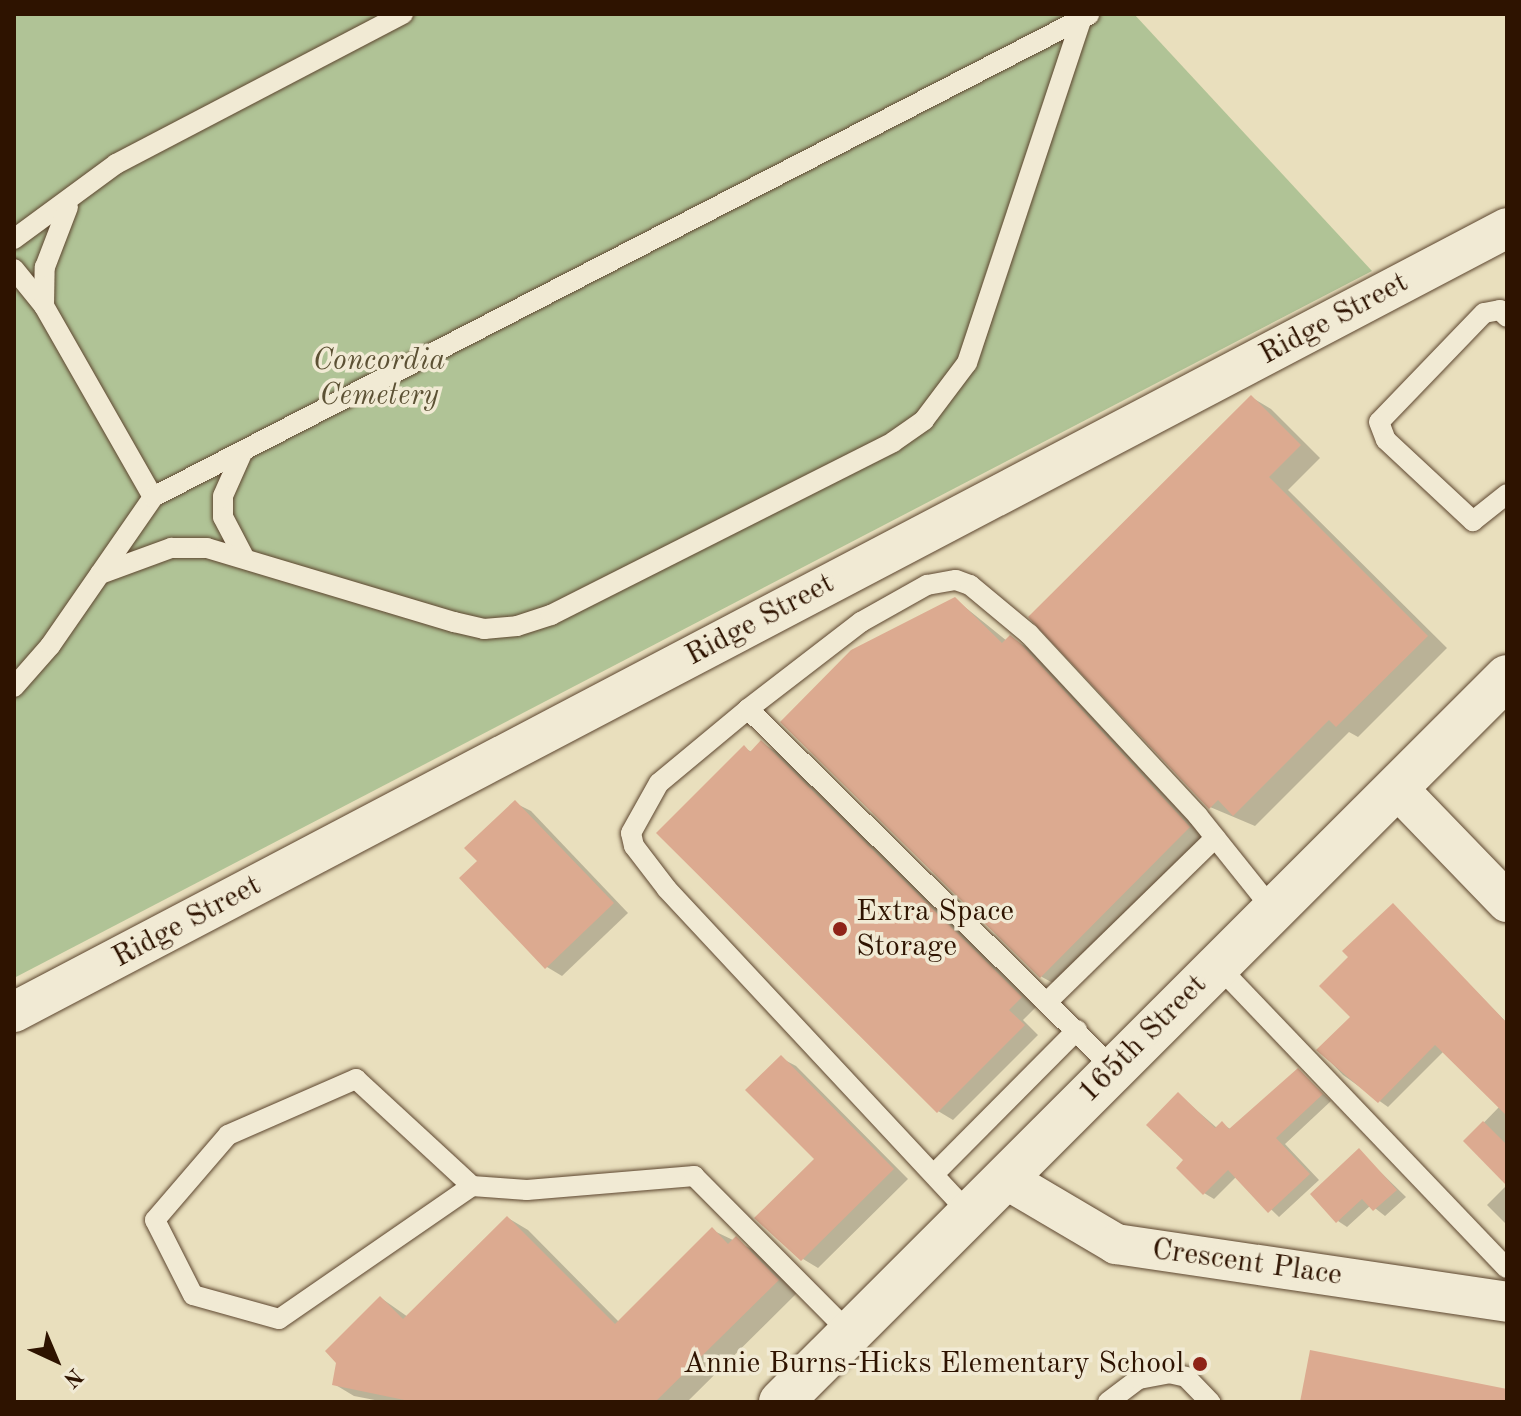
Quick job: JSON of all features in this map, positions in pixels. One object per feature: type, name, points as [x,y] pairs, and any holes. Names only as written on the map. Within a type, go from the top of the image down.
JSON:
[{"type":"main road","name":"165th Street","points":[[781,1402],[1507,677]]},
{"type":"street","name":"Ridge Street","points":[[14,1012],[1506,234]]},
{"type":"street","points":[[1396,787],[1507,902]]},
{"type":"street","name":"Crescent Place","points":[[1004,1178],[1116,1244],[1507,1302]]},
{"type":"lane","points":[[14,239],[116,164],[403,14]]},
{"type":"lane","points":[[14,687],[100,574],[153,497],[1087,16]]},
{"type":"lane","points":[[100,574],[171,548],[207,548],[454,622],[484,629],[517,626],[551,615],[893,442],[924,420],[967,363],[1087,16]]},
{"type":"lane","points":[[44,306],[45,267],[55,230],[77,192]]},
{"type":"lane","points":[[14,269],[44,306],[153,497]]},
{"type":"lane","points":[[1507,317],[1500,310],[1484,313],[1379,422],[1386,440],[1473,521],[1507,494]]},
{"type":"lane","points":[[243,451],[223,496],[223,517],[244,557]]},
{"type":"lane","points":[[969,1213],[634,846],[631,833],[659,783],[861,622],[927,585],[956,580],[970,585],[1029,634],[1215,838],[1273,910]]},
{"type":"lane","points":[[748,709],[1113,1068]]},
{"type":"lane","points":[[1047,1002],[1215,838]]},
{"type":"lane","points":[[1217,965],[1507,1268]]},
{"type":"lane","points":[[934,1174],[1077,1030]]},
{"type":"lane","points":[[472,1186],[279,1319],[193,1295],[155,1220],[228,1135],[356,1079],[472,1186],[527,1190],[694,1176],[850,1333]]},
{"type":"lane","points":[[1108,1402],[1139,1379],[1169,1373],[1186,1377],[1210,1402]]},
{"type":"green space","name":"Concordia Cemetery","points":[[14,14],[1134,14],[1372,271],[14,978]]},
{"type":"building","points":[[1251,395],[1301,445],[1269,477],[1428,636],[1336,727],[1329,720],[1233,816],[1218,800],[1209,809],[1028,617]]},
{"type":"building","points":[[955,597],[1002,643],[1010,635],[1020,643],[1190,827],[1040,978],[780,722],[851,650]]},
{"type":"building","name":"Extra Space Storage","points":[[761,740],[1022,997],[1009,1010],[1025,1025],[937,1113],[656,833],[744,745],[750,752]]},
{"type":"building","points":[[515,800],[614,903],[545,969],[459,878],[477,861],[464,848]]},
{"type":"building","points":[[1393,903],[1507,1023],[1507,1116],[1435,1045],[1378,1103],[1316,1050],[1350,1017],[1319,986],[1348,957],[1342,951]]},
{"type":"building","points":[[781,1055],[894,1169],[801,1261],[754,1218],[814,1159],[745,1090]]},
{"type":"building","points":[[1298,1068],[1323,1094],[1276,1138],[1310,1174],[1268,1213],[1228,1170],[1203,1195],[1176,1168],[1183,1160],[1146,1125],[1178,1092],[1215,1128],[1222,1121],[1229,1129]]},
{"type":"building","points":[[1483,1121],[1507,1145],[1507,1186],[1463,1141]]},
{"type":"building","points":[[1359,1148],[1397,1190],[1373,1211],[1362,1199],[1336,1223],[1310,1194]]},
{"type":"building","points":[[507,1216],[615,1324],[712,1227],[728,1244],[736,1236],[779,1280],[655,1402],[414,1402],[332,1385],[336,1363],[325,1351],[380,1296],[403,1319]]},
{"type":"building","points":[[1310,1350],[1507,1389],[1506,1402],[1300,1402]]},
{"type":"place","name":"Extra Space Storage","points":[[840,929]]},
{"type":"place","name":"Annie Burns-Hicks Elementary School","points":[[1200,1364]]}]
